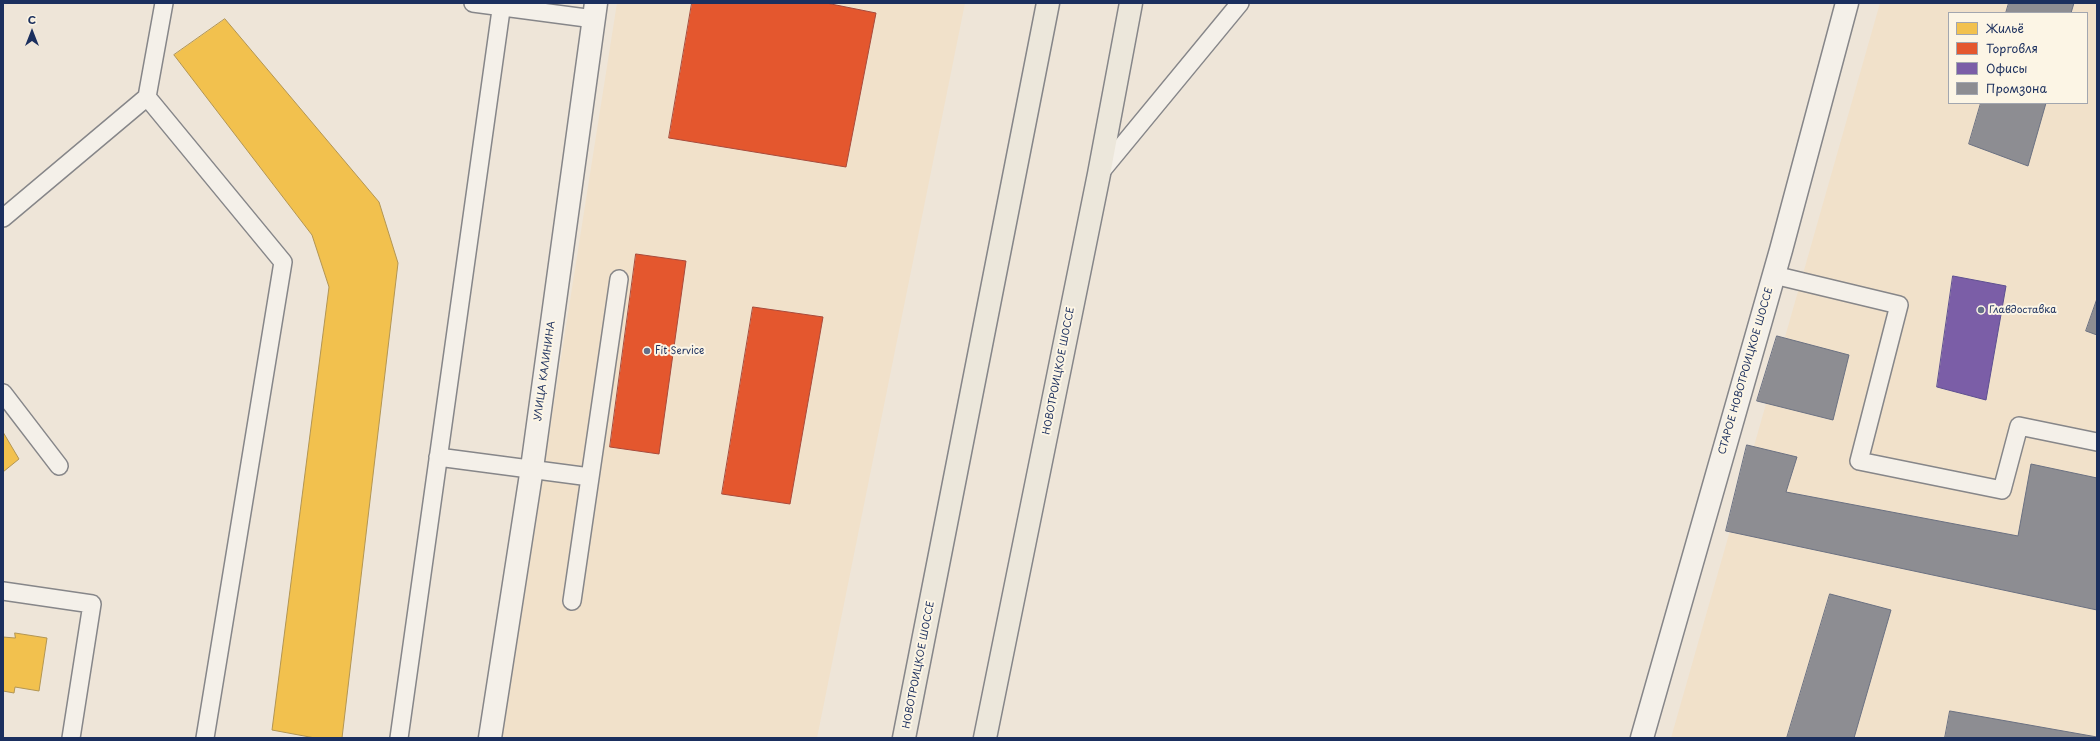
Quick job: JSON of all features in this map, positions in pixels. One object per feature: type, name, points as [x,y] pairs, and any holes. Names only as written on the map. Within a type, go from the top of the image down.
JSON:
[{"type":"main road","name":"НОВОТРОИЦКОЕ ШОССЕ","points":[[904,738],[1048,3]]},
{"type":"main road","name":"НОВОТРОИЦКОЕ ШОССЕ","points":[[985,738],[1099,174],[1131,3]]},
{"type":"street","name":"СТАРОЕ НОВОТРОИЦКОЕ ШОССЕ","points":[[1642,738],[1774,276],[1847,3]]},
{"type":"street","name":"УЛИЦА КАЛИНИНА","points":[[490,738],[532,468],[595,11]]},
{"type":"lane","points":[[3,218],[147,97],[164,3]]},
{"type":"lane","points":[[473,3],[595,11]]},
{"type":"lane","points":[[1099,174],[1240,3]]},
{"type":"lane","points":[[399,738],[502,5]]},
{"type":"lane","points":[[147,97],[283,262],[205,738]]},
{"type":"lane","points":[[1774,276],[1899,305],[1859,461],[2002,490],[2019,426],[2097,442]]},
{"type":"lane","points":[[572,600],[619,278]]},
{"type":"lane","points":[[3,393],[58,466]]},
{"type":"lane","points":[[438,457],[532,468],[590,477]]},
{"type":"lane","points":[[3,591],[92,604],[71,738]]},
{"type":"shaded area","points":[[617,3],[965,3],[817,738],[501,738]]},
{"type":"shaded area","points":[[1880,3],[2097,3],[2097,738],[1671,738]]},
{"type":"building: Жильё","points":[[225,19],[379,202],[398,263],[342,738],[315,738],[272,730],[329,287],[312,235],[174,55]]},
{"type":"building: Жильё","points":[[3,432],[19,459],[3,472]]},
{"type":"building: Жильё","points":[[15,633],[47,638],[39,691],[15,687],[14,693],[3,691],[3,637],[15,638]]},
{"type":"building: Торговля","points":[[692,3],[826,3],[876,13],[846,167],[669,138]]},
{"type":"building: Торговля","points":[[636,254],[686,261],[659,454],[610,447]]},
{"type":"building: Торговля","points":[[753,307],[823,317],[790,504],[722,494]]},
{"type":"building: Офисы","points":[[1953,276],[2006,286],[1986,400],[1937,387]]},
{"type":"building: Промзона","points":[[2009,3],[2074,3],[2071,12],[2006,12]]},
{"type":"building: Промзона","points":[[1981,104],[2046,104],[2028,166],[1969,144]]},
{"type":"building: Промзона","points":[[2097,299],[2097,335],[2086,331]]},
{"type":"building: Промзона","points":[[1777,336],[1849,355],[1833,420],[1757,401]]},
{"type":"building: Промзона","points":[[1747,445],[1797,457],[1786,492],[2018,536],[2031,464],[2097,478],[2097,610],[1726,531]]},
{"type":"building: Промзона","points":[[1830,594],[1891,610],[1854,738],[1787,738]]},
{"type":"building: Промзона","points":[[1950,711],[2097,737],[2097,738],[1945,738]]},
{"type":"place","name":"Главдоставка","points":[[1981,310]]},
{"type":"place","name":"Fit Service","points":[[647,351]]}]
